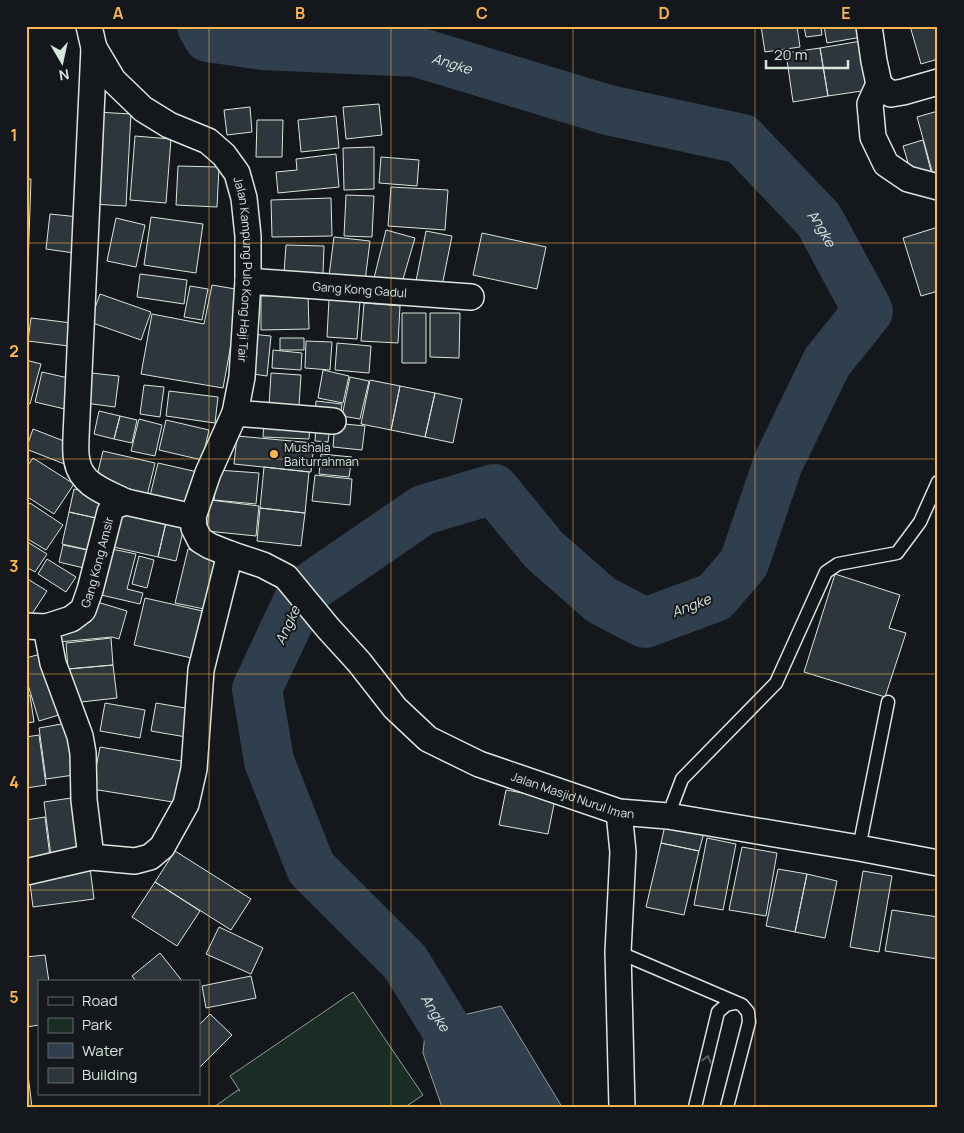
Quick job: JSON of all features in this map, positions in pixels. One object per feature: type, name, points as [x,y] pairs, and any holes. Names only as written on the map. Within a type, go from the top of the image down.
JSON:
[{"type":"street","points":[[869,26],[879,84],[884,89],[891,94],[938,82]]},
{"type":"street","points":[[26,872],[91,857],[135,861],[150,857],[162,847],[186,804],[194,769],[200,670],[230,554],[200,540],[194,528],[193,517],[126,502],[93,486],[83,478],[77,461],[76,437],[91,37]]},
{"type":"street","name":"Jalan Kampung Pulo Kong Haji Tair","points":[[91,37],[113,80],[143,109],[169,125],[208,141],[224,155],[237,173],[244,198],[248,236],[248,281],[242,377],[235,413],[208,473],[193,517]]},
{"type":"street","points":[[879,84],[870,104],[873,137],[886,164],[908,179],[938,187]]},
{"type":"street","name":"Gang Kong Gadul","points":[[248,281],[471,297]]},
{"type":"street","points":[[235,413],[333,421]]},
{"type":"street","name":"Gang Kong Amsir","points":[[36,627],[71,619],[83,610],[111,508],[126,502]]},
{"type":"street","name":"Jalan Masjid Nurul Iman","points":[[230,554],[263,565],[286,577],[359,662],[395,708],[428,739],[479,764],[619,812],[668,816],[938,863]]},
{"type":"street","points":[[36,627],[54,663],[80,736],[83,753],[84,800],[91,857]]},
{"type":"street","points":[[619,812],[623,852],[618,952],[622,1107]]},
{"type":"lane","points":[[668,816],[682,779],[776,683],[826,572],[838,564],[898,553],[920,522],[938,482]]},
{"type":"lane","points":[[860,848],[888,702]]},
{"type":"lane","points":[[618,952],[742,1005],[748,1012],[749,1022],[727,1107]]},
{"type":"lane","points":[[695,1107],[718,1012],[726,1005],[735,1003]]},
{"type":"green space","points":[[353,992],[423,1095],[405,1107],[214,1107],[238,1090],[240,1091],[230,1076]]},
{"type":"water","points":[[501,1006],[562,1107],[442,1107],[423,1053],[426,1024]]},
{"type":"building","points":[[761,26],[797,26],[800,47],[765,52]]},
{"type":"building","points":[[804,26],[821,26],[822,35],[806,37]]},
{"type":"building","points":[[824,26],[866,26],[868,36],[827,43]]},
{"type":"building","points":[[910,26],[938,26],[938,59],[921,64]]},
{"type":"building","points":[[867,40],[875,89],[828,96],[820,48]]},
{"type":"building","points":[[820,48],[828,96],[793,102],[786,53]]},
{"type":"building","points":[[379,104],[382,135],[346,139],[343,107]]},
{"type":"building","points":[[250,107],[252,132],[227,135],[224,110]]},
{"type":"building","points":[[938,111],[938,177],[934,178],[917,117]]},
{"type":"building","points":[[97,112],[131,114],[126,206],[92,204]]},
{"type":"building","points":[[336,116],[339,148],[301,152],[298,120]]},
{"type":"building","points":[[257,120],[283,120],[282,157],[256,157]]},
{"type":"building","points":[[135,136],[171,139],[166,203],[130,200]]},
{"type":"building","points":[[923,140],[931,171],[912,176],[903,146]]},
{"type":"building","points":[[374,147],[374,189],[344,190],[343,148]]},
{"type":"building","points":[[336,154],[339,187],[278,193],[276,172],[297,170],[296,159]]},
{"type":"building","points":[[381,157],[419,160],[417,186],[379,183]]},
{"type":"building","points":[[178,166],[219,167],[217,207],[176,205]]},
{"type":"building","points":[[26,179],[31,179],[26,326]]},
{"type":"building","points":[[391,187],[448,190],[445,230],[388,226]]},
{"type":"building","points":[[346,195],[374,196],[372,237],[344,236]]},
{"type":"building","points":[[331,198],[332,236],[272,237],[271,200]]},
{"type":"building","points":[[50,214],[79,217],[74,253],[46,249]]},
{"type":"building","points":[[151,217],[203,224],[196,273],[144,265]]},
{"type":"building","points":[[116,218],[145,225],[136,267],[107,261]]},
{"type":"building","points":[[938,227],[938,291],[921,296],[903,238]]},
{"type":"building","points":[[386,230],[415,238],[401,286],[374,278]]},
{"type":"building","points":[[426,231],[452,236],[441,291],[415,286]]},
{"type":"building","points":[[482,233],[546,247],[537,289],[473,275]]},
{"type":"building","points":[[334,237],[370,241],[365,281],[329,276]]},
{"type":"building","points":[[286,245],[324,246],[323,274],[284,273]]},
{"type":"building","points":[[140,274],[187,280],[184,304],[137,297]]},
{"type":"building","points":[[212,285],[241,290],[223,388],[141,374],[152,314],[204,324]]},
{"type":"building","points":[[190,286],[208,289],[202,320],[184,317]]},
{"type":"building","points":[[100,294],[151,312],[141,340],[90,322]]},
{"type":"building","points":[[308,295],[309,329],[261,330],[261,296]]},
{"type":"building","points":[[329,299],[360,301],[357,339],[327,337]]},
{"type":"building","points":[[364,303],[400,306],[398,343],[361,341]]},
{"type":"building","points":[[402,313],[426,313],[426,363],[402,363]]},
{"type":"building","points":[[430,313],[460,313],[459,358],[430,357]]},
{"type":"building","points":[[31,318],[80,324],[77,347],[28,341]]},
{"type":"building","points":[[250,334],[271,336],[267,376],[246,373]]},
{"type":"building","points":[[280,338],[304,338],[304,350],[280,350]]},
{"type":"building","points":[[306,341],[332,342],[330,370],[305,368]]},
{"type":"building","points":[[337,343],[371,346],[369,373],[335,370]]},
{"type":"building","points":[[273,350],[302,353],[301,370],[272,368]]},
{"type":"building","points":[[26,360],[41,364],[30,404],[26,403]]},
{"type":"building","points":[[323,370],[349,376],[343,403],[318,398]]},
{"type":"building","points":[[42,372],[77,380],[69,410],[35,402]]},
{"type":"building","points":[[82,372],[119,376],[115,407],[78,402]]},
{"type":"building","points":[[271,373],[301,375],[299,406],[269,405]]},
{"type":"building","points":[[350,377],[369,381],[360,419],[342,416]]},
{"type":"building","points":[[370,380],[400,386],[391,430],[361,424]]},
{"type":"building","points":[[144,385],[164,387],[160,417],[140,414]]},
{"type":"building","points":[[400,386],[435,393],[425,437],[391,430]]},
{"type":"building","points":[[169,391],[218,397],[215,423],[166,416]]},
{"type":"building","points":[[435,393],[462,399],[453,443],[425,437]]},
{"type":"building","points":[[316,401],[342,404],[340,419],[315,417]]},
{"type":"building","points":[[99,411],[120,416],[114,439],[94,434]]},
{"type":"building","points":[[120,416],[137,420],[132,443],[114,439]]},
{"type":"building","points":[[139,419],[162,425],[155,456],[131,451]]},
{"type":"building","points":[[166,420],[209,430],[202,460],[159,450]]},
{"type":"building","points":[[264,420],[310,423],[309,439],[263,437]]},
{"type":"building","points":[[335,423],[365,426],[362,450],[333,447]]},
{"type":"building","points":[[316,425],[330,426],[328,442],[315,441]]},
{"type":"building","points":[[33,429],[74,445],[67,465],[26,449]]},
{"type":"building","name":"Mushala Baiturrahman","points":[[237,436],[314,443],[311,472],[234,464]]},
{"type":"building","points":[[103,451],[155,463],[147,496],[95,484]]},
{"type":"building","points":[[321,454],[352,457],[349,477],[319,474]]},
{"type":"building","points":[[33,458],[74,484],[54,514],[26,496],[26,468]]},
{"type":"building","points":[[158,463],[202,473],[193,510],[149,500]]},
{"type":"building","points":[[264,467],[309,472],[305,513],[260,508]]},
{"type":"building","points":[[218,470],[259,473],[256,504],[214,500]]},
{"type":"building","points":[[315,475],[352,479],[350,505],[312,501]]},
{"type":"building","points":[[74,489],[110,496],[105,520],[69,512]]},
{"type":"building","points":[[210,500],[259,506],[256,536],[207,531]]},
{"type":"building","points":[[30,503],[63,525],[46,550],[26,538],[26,508]]},
{"type":"building","points":[[118,507],[167,518],[158,557],[109,546]]},
{"type":"building","points":[[260,508],[305,513],[301,546],[257,541]]},
{"type":"building","points":[[69,512],[105,520],[98,552],[62,544]]},
{"type":"building","points":[[167,518],[185,523],[176,561],[158,557]]},
{"type":"building","points":[[26,541],[47,554],[35,572],[26,567]]},
{"type":"building","points":[[63,545],[97,552],[92,570],[59,562]]},
{"type":"building","points":[[107,548],[136,554],[127,589],[143,593],[140,604],[97,594]]},
{"type":"building","points":[[188,549],[221,557],[209,610],[175,603]]},
{"type":"building","points":[[139,556],[154,560],[147,588],[132,584]]},
{"type":"building","points":[[47,559],[76,577],[66,592],[38,574]]},
{"type":"building","points":[[835,574],[900,595],[889,628],[906,633],[885,697],[804,672]]},
{"type":"building","points":[[26,578],[47,591],[28,620],[26,619]]},
{"type":"building","points":[[145,598],[207,612],[196,659],[134,645]]},
{"type":"building","points":[[94,601],[127,611],[119,639],[112,637],[59,642],[58,626],[87,623]]},
{"type":"building","points":[[111,638],[113,665],[68,669],[66,643]]},
{"type":"building","points":[[44,653],[62,714],[39,721],[26,678],[26,658]]},
{"type":"building","points":[[113,665],[117,698],[72,703],[68,669]]},
{"type":"building","points":[[30,695],[34,722],[26,723],[26,696]]},
{"type":"building","points":[[105,703],[145,710],[140,738],[100,731]]},
{"type":"building","points":[[156,703],[191,709],[186,737],[151,731]]},
{"type":"building","points":[[73,722],[81,774],[46,779],[39,728]]},
{"type":"building","points":[[39,735],[46,785],[26,788],[26,737]]},
{"type":"building","points":[[100,747],[187,762],[179,803],[92,789]]},
{"type":"building","points":[[506,790],[555,799],[548,834],[499,825]]},
{"type":"building","points":[[78,797],[86,852],[51,856],[44,802]]},
{"type":"building","points":[[45,817],[50,857],[26,860],[26,820]]},
{"type":"building","points":[[666,821],[705,829],[699,851],[661,843]]},
{"type":"building","points":[[707,838],[736,844],[723,910],[694,905]]},
{"type":"building","points":[[661,843],[699,851],[684,915],[646,907]]},
{"type":"building","points":[[742,847],[777,853],[766,916],[729,910]]},
{"type":"building","points":[[175,851],[251,899],[231,930],[155,882]]},
{"type":"building","points":[[90,868],[94,899],[33,907],[29,876]]},
{"type":"building","points":[[778,869],[807,874],[795,932],[766,926]]},
{"type":"building","points":[[863,871],[892,876],[879,952],[850,947]]},
{"type":"building","points":[[807,874],[837,881],[825,938],[795,932]]},
{"type":"building","points":[[155,882],[200,911],[177,946],[132,917]]},
{"type":"building","points":[[892,910],[938,917],[938,959],[885,951]]},
{"type":"building","points":[[219,927],[263,948],[251,974],[206,954]]},
{"type":"building","points":[[160,953],[181,980],[135,980],[132,976]]},
{"type":"building","points":[[45,955],[49,980],[38,980],[38,1025],[26,1027],[26,957]]},
{"type":"building","points":[[251,976],[256,998],[206,1008],[202,986]]},
{"type":"building","points":[[210,1014],[232,1035],[200,1067],[200,1024]]},
{"type":"building","points":[[26,1059],[32,1107],[26,1107]]},
{"type":"waterway","name":"Angke","points":[[202,26],[208,37],[263,45],[417,52],[608,110],[742,139],[819,220],[868,311],[827,362],[778,463],[744,563],[715,597],[645,623],[601,600],[544,550],[494,489],[423,510],[302,593],[257,689],[269,761],[311,868],[405,962],[452,1038],[487,1107]]},
{"type":"place","name":"Mushala Baiturrahman","points":[[274,454]]}]
